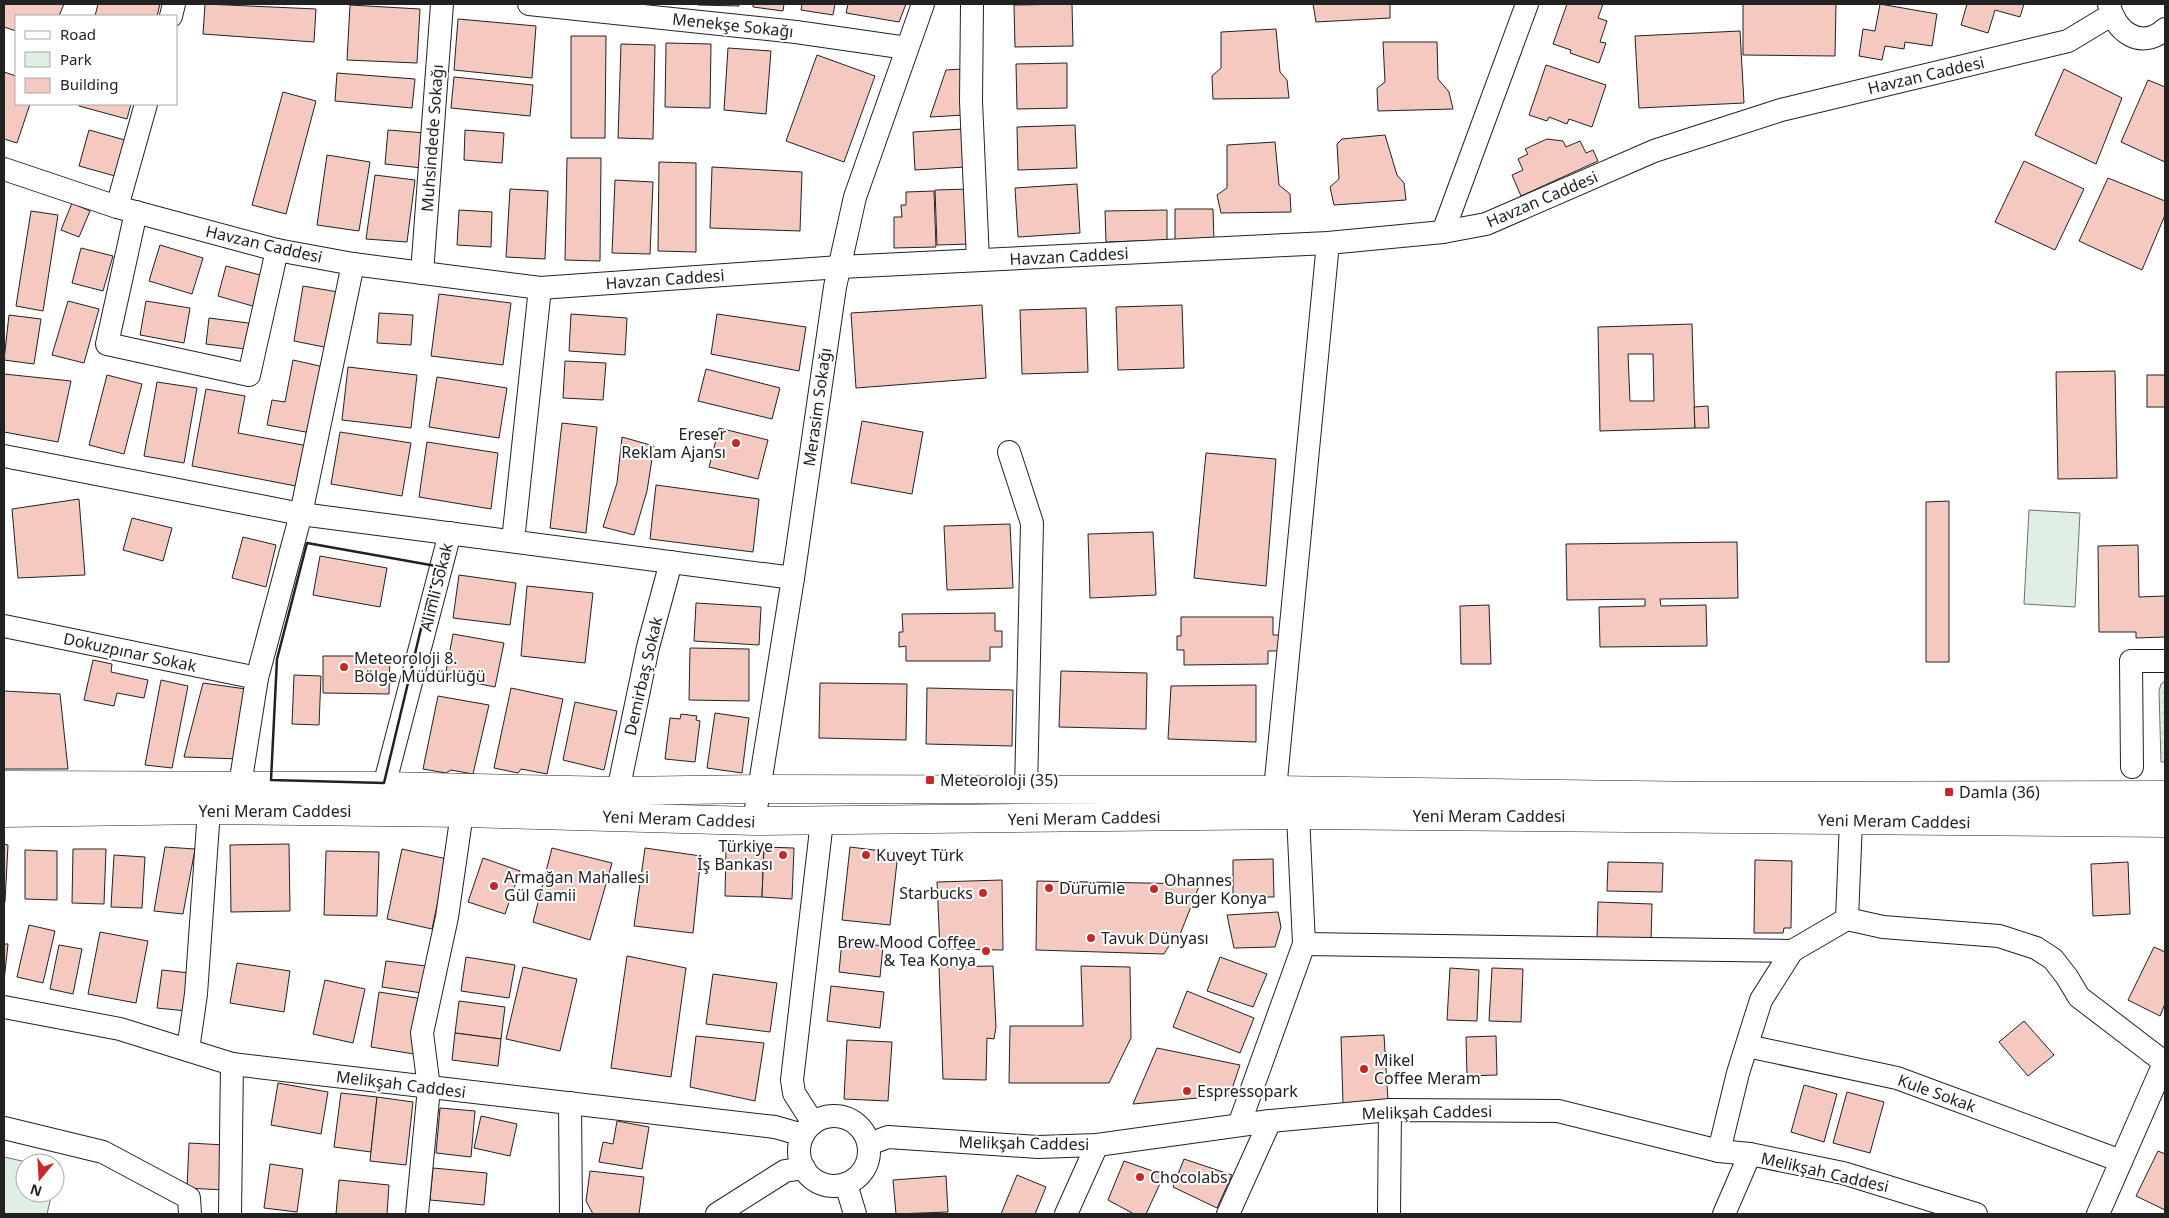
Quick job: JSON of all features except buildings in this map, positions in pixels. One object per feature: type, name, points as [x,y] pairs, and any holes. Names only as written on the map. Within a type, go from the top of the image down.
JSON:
[{"type":"main road","name":"Yeni Meram Caddesi","points":[[4,786],[384,786],[618,791],[758,789],[1275,790],[1708,796],[2165,795]]},
{"type":"main road","name":"Yeni Meram Caddesi","points":[[4,813],[209,810],[462,812],[754,821],[1298,816],[2165,823]]},
{"type":"street","name":"Muhsindede Sokağı","points":[[422,273],[442,4]]},
{"type":"street","name":"Menekşe Sokağı","points":[[528,4],[667,11],[908,48]]},
{"type":"street","name":"Merasim Sokağı","points":[[754,821],[840,267],[856,197],[923,4]]},
{"type":"street","points":[[972,4],[971,101],[978,260]]},
{"type":"street","points":[[1443,232],[1527,4]]},
{"type":"street","name":"Havzan Caddesi","points":[[4,173],[126,210],[277,250],[353,264],[540,288],[840,267],[1328,243],[1443,232],[1486,224],[1654,151],[1744,121],[1780,110],[2068,41],[2106,8]]},
{"type":"street","points":[[2106,8],[2124,32],[2133,37],[2154,36],[2165,29]]},
{"type":"street","points":[[146,105],[126,210],[107,344],[249,374],[277,250]]},
{"type":"street","points":[[1275,790],[1328,243]]},
{"type":"street","points":[[240,785],[257,678],[300,514],[353,264]]},
{"type":"street","points":[[513,541],[540,288]]},
{"type":"street","points":[[1009,452],[1032,523],[1026,790]]},
{"type":"street","points":[[4,456],[300,514],[793,578]]},
{"type":"street","name":"Alimli Sokak","points":[[384,786],[450,533]]},
{"type":"street","name":"Demirbaş Sokak","points":[[618,791],[648,647],[671,562]]},
{"type":"street","name":"Dokuzpınar Sokak","points":[[4,626],[257,678]]},
{"type":"street","points":[[2132,767],[2131,661],[2165,660]]},
{"type":"street","points":[[188,1050],[196,994],[209,810]]},
{"type":"street","points":[[417,1214],[429,1088],[422,1033],[447,917],[462,812]]},
{"type":"street","points":[[1239,1125],[1304,944],[1298,816]]},
{"type":"street","points":[[808,1129],[794,1093],[792,1080],[822,821]]},
{"type":"street","points":[[1847,919],[1851,821]]},
{"type":"street","points":[[1719,1151],[1761,1000],[1792,952],[1847,919],[1883,927],[1999,936],[2036,948],[2053,959],[2079,997],[2165,1061],[2098,1214]]},
{"type":"street","points":[[1304,944],[1792,952]]},
{"type":"street","name":"Melikşah Caddesi","points":[[4,1007],[120,1029],[232,1064],[429,1088],[775,1127],[808,1129]]},
{"type":"street","name":"Kule Sokak","points":[[1747,1046],[1897,1078],[2121,1161]]},
{"type":"street","points":[[230,1214],[232,1064]]},
{"type":"street","points":[[570,1103],[571,1214]]},
{"type":"street","points":[[1389,1214],[1390,1110]]},
{"type":"street","name":"Melikşah Caddesi","points":[[869,1144],[888,1137],[1038,1147],[1097,1145],[1270,1121],[1390,1110],[1558,1111],[1719,1151],[1750,1154],[1843,1172],[1947,1209],[1976,1214]]},
{"type":"street","points":[[835,1116],[847,1118],[857,1124],[869,1144],[866,1165],[861,1174],[846,1184],[831,1186],[820,1183],[810,1177],[804,1168],[800,1151],[808,1129],[824,1118],[835,1116]]},
{"type":"street","points":[[1228,1214],[1270,1121]]},
{"type":"street","points":[[4,1128],[103,1152],[189,1198],[190,1214]]},
{"type":"street","points":[[1066,1214],[1097,1145]]},
{"type":"street","points":[[1724,1214],[1750,1154]]},
{"type":"street","points":[[716,1214],[785,1171],[804,1168]]},
{"type":"street","points":[[846,1184],[855,1214]]},
{"type":"green space","points":[[2029,510],[2080,513],[2075,607],[2024,604]]},
{"type":"green space","points":[[2165,681],[2165,762],[2161,762],[2159,691],[2161,684]]},
{"type":"green space","points":[[4,1157],[15,1159],[15,1203],[50,1203],[47,1214],[4,1214]]},
{"type":"wall","points":[[307,543],[436,566],[384,783],[271,780],[277,659],[307,543]]},
{"type":"place","name":"Ereser Reklam Ajansı","points":[[736,443]]},
{"type":"place","name":"Meteoroloji 8. Bölge Müdürlüğü","points":[[344,667]]},
{"type":"place","name":"Meteoroloji (35)","points":[[930,780]]},
{"type":"place","name":"Damla (36)","points":[[1949,792]]},
{"type":"place","name":"Türkiye İş Bankası","points":[[783,855]]},
{"type":"place","name":"Kuveyt Türk","points":[[866,855]]},
{"type":"place","name":"Armağan Mahallesi Gül Camii","points":[[494,886]]},
{"type":"place","name":"Dürümle","points":[[1049,888]]},
{"type":"place","name":"Ohannes Burger Konya","points":[[1154,889]]},
{"type":"place","name":"Starbucks","points":[[983,893]]},
{"type":"place","name":"Tavuk Dünyası","points":[[1091,938]]},
{"type":"place","name":"Brew Mood Coffee & Tea Konya","points":[[986,951]]},
{"type":"place","name":"Mikel Coffee Meram","points":[[1364,1069]]},
{"type":"place","name":"Espressopark","points":[[1187,1091]]},
{"type":"place","name":"Chocolabs","points":[[1140,1177]]}]
